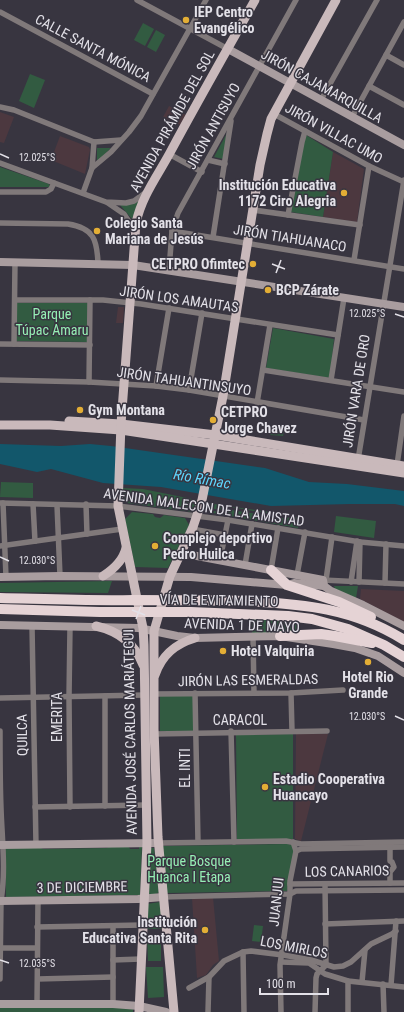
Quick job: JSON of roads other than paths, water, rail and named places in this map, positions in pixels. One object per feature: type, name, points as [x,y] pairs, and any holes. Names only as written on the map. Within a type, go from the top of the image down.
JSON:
[{"type":"highway","points":[[271,570],[287,585],[328,598],[361,612],[375,619],[394,634]]},
{"type":"highway","name":"VÍA DE EVITAMIENTO","points":[[0,598],[190,600],[314,606],[360,619],[404,640]]},
{"type":"highway","name":"VÍA DE EVITAMIENTO","points":[[0,609],[263,614],[312,619],[348,629],[384,645],[404,657]]},
{"type":"highway","points":[[280,636],[321,634],[384,645]]},
{"type":"main road","name":"AVENIDA PIRÁMIDE DEL SOL","points":[[121,430],[135,231],[139,211],[147,192],[255,0]]},
{"type":"main road","name":"AVENIDA JOSÉ CARLOS MARIÁTEGUI","points":[[139,1009],[147,843],[146,805],[149,695],[154,682],[154,631],[170,576],[198,516],[202,500],[223,396],[266,134],[274,114],[290,83],[336,0]]},
{"type":"main road","points":[[0,421],[86,421],[121,430],[172,430],[214,443]]},
{"type":"main road","points":[[0,425],[50,425],[121,430],[357,461],[400,465]]},
{"type":"main road","name":"AVENIDA JOSÉ CARLOS MARIÁTEGUI","points":[[121,430],[118,506],[143,628],[145,668],[154,734],[158,843],[174,1012]]},
{"type":"main road","points":[[357,461],[404,473]]},
{"type":"main road","points":[[102,576],[118,565],[126,547]]},
{"type":"main road","points":[[96,626],[112,631],[125,639],[136,651],[145,668]]},
{"type":"main road","points":[[154,682],[158,667],[168,652],[183,642],[195,638]]},
{"type":"street","points":[[137,0],[228,49]]},
{"type":"street","points":[[92,168],[111,152],[141,116],[206,0]]},
{"type":"street","name":"JIRÓN ANTISUYO","points":[[169,270],[172,231],[178,213],[296,0]]},
{"type":"street","points":[[321,100],[377,0]]},
{"type":"street","name":"CALLE SANTA MÓNICA","points":[[0,12],[153,94]]},
{"type":"street","points":[[352,117],[404,22]]},
{"type":"street","name":"JIRÓN CAJAMARQUILLA","points":[[228,49],[404,145]]},
{"type":"street","points":[[386,55],[404,65]]},
{"type":"street","points":[[369,86],[404,105]]},
{"type":"street","points":[[0,107],[14,110],[94,142],[121,140]]},
{"type":"street","name":"JIRÓN VILLAC UMO","points":[[274,114],[369,166],[404,181]]},
{"type":"street","points":[[213,237],[232,117]]},
{"type":"street","points":[[288,215],[305,131]]},
{"type":"street","points":[[83,193],[92,168],[94,142]]},
{"type":"street","points":[[169,154],[202,172]]},
{"type":"street","points":[[208,160],[225,164]]},
{"type":"street","points":[[0,163],[106,202],[124,214],[135,231]]},
{"type":"street","points":[[354,260],[369,166]]},
{"type":"street","name":"JIRÓN VARA DE ORO","points":[[357,461],[404,181]]},
{"type":"street","points":[[0,192],[46,192],[52,189],[54,183]]},
{"type":"street","points":[[106,202],[126,203],[147,192]]},
{"type":"street","points":[[253,210],[360,225]]},
{"type":"street","points":[[0,224],[68,224],[79,226],[89,233],[96,241],[98,263]]},
{"type":"street","name":"JIRÓN TIAHUANACO","points":[[172,231],[404,269]]},
{"type":"street","points":[[0,262],[98,263],[133,265],[404,307]]},
{"type":"street","points":[[14,344],[15,262]]},
{"type":"street","points":[[331,380],[344,298]]},
{"type":"street","name":"JIRÓN LOS AMAUTAS","points":[[15,300],[90,300],[130,302],[338,335]]},
{"type":"street","points":[[90,300],[90,382]]},
{"type":"street","points":[[156,386],[169,308]]},
{"type":"street","points":[[189,390],[202,313]]},
{"type":"street","points":[[257,403],[270,325]]},
{"type":"street","points":[[0,344],[90,345]]},
{"type":"street","points":[[263,370],[404,392]]},
{"type":"street","name":"JIRÓN TAHUANTINSUYO","points":[[0,380],[124,383],[156,386],[189,390],[257,403],[364,420]]},
{"type":"street","points":[[400,465],[404,416]]},
{"type":"street","points":[[2,503],[3,577],[170,576],[287,585],[294,583],[324,582],[404,584]]},
{"type":"street","name":"AVENIDA MALECON DE LA AMISTAD","points":[[2,503],[118,506],[228,520],[358,542],[404,546]]},
{"type":"street","points":[[33,504],[35,541]]},
{"type":"street","points":[[86,504],[87,534]]},
{"type":"street","points":[[57,505],[60,576]]},
{"type":"street","points":[[220,560],[228,520]]},
{"type":"street","points":[[245,565],[252,524]]},
{"type":"street","points":[[271,570],[278,528]]},
{"type":"street","points":[[3,545],[122,529]]},
{"type":"street","points":[[192,529],[225,535]]},
{"type":"street","points":[[297,575],[305,532]]},
{"type":"street","points":[[324,582],[332,537]]},
{"type":"street","points":[[351,582],[358,542]]},
{"type":"street","points":[[358,542],[359,582]]},
{"type":"street","points":[[384,583],[386,544]]},
{"type":"street","points":[[181,553],[297,575],[324,582],[331,591],[363,605],[404,626]]},
{"type":"street","name":"AVENIDA 1 DE MAYO","points":[[0,625],[143,628],[176,636],[195,638],[280,636],[355,648],[378,656],[404,674]]},
{"type":"street","name":"QUILCA","points":[[32,626],[36,845]]},
{"type":"street","name":"EMERITA","points":[[70,627],[70,806]]},
{"type":"street","points":[[253,636],[254,693]]},
{"type":"street","name":"JIRÓN LAS ESMERALDAS","points":[[0,698],[196,693],[291,693],[343,690]]},
{"type":"street","name":"EL INTI","points":[[196,693],[198,842]]},
{"type":"street","points":[[291,693],[292,731]]},
{"type":"street","points":[[105,696],[105,806]]},
{"type":"street","points":[[0,731],[0,808],[2,845],[0,979]]},
{"type":"street","name":"CARACOL","points":[[154,734],[197,732],[327,731]]},
{"type":"street","points":[[230,732],[234,842]]},
{"type":"street","points":[[35,807],[146,805]]},
{"type":"street","points":[[2,845],[286,841],[301,844],[404,842]]},
{"type":"street","name":"JUANJUI","points":[[281,1012],[281,962],[290,884],[296,851],[293,842]]},
{"type":"street","points":[[390,847],[390,861],[394,867],[390,872],[390,883]]},
{"type":"street","points":[[296,851],[301,849],[404,847]]},
{"type":"street","points":[[381,883],[381,890]]},
{"type":"street","name":"LOS CANARIOS","points":[[290,884],[404,883]]},
{"type":"street","points":[[315,1012],[316,978],[326,965],[325,884]]},
{"type":"street","points":[[163,897],[290,894],[296,891],[404,890]]},
{"type":"street","name":"3 DE DICIEMBRE","points":[[0,901],[144,899],[163,897]]},
{"type":"street","points":[[37,1004],[38,900]]},
{"type":"street","points":[[391,985],[396,921]]},
{"type":"street","points":[[325,924],[404,921]]},
{"type":"street","points":[[37,927],[143,925]]},
{"type":"street","points":[[113,926],[113,1004]]},
{"type":"street","name":"LOS MIRLOS","points":[[189,988],[209,977],[224,961],[243,952],[251,951],[283,955],[311,960],[334,967],[343,966],[351,962],[371,944],[396,931]]},
{"type":"street","points":[[0,948],[37,948]]},
{"type":"street","points":[[362,982],[366,950]]},
{"type":"street","points":[[243,952],[244,1012]]},
{"type":"street","points":[[113,960],[141,959]]},
{"type":"street","points":[[281,962],[309,963],[325,974],[348,980],[404,987]]},
{"type":"street","points":[[38,979],[113,977]]},
{"type":"street","points":[[208,1012],[209,977]]},
{"type":"street","points":[[348,980],[348,1012]]},
{"type":"street","points":[[383,984],[384,1012]]},
{"type":"street","points":[[0,1004],[113,1004],[166,1012]]},
{"type":"water","name":"Río Rímac","points":[[0,444],[61,446],[90,444],[265,468],[309,482],[347,484],[404,491],[404,506],[395,504],[350,504],[271,506],[161,487],[103,483],[51,469],[37,472],[0,464]]},
{"type":"place","name":"IEP Centro Evangélico","points":[[186,20]]},
{"type":"place","name":"Institución Educativa 1172 Ciro Alegria","points":[[344,193]]},
{"type":"place","name":"Colegio Santa Mariana de Jesús","points":[[97,231]]},
{"type":"place","name":"CETPRO Ofimtec","points":[[253,264]]},
{"type":"place","name":"BCP Zárate","points":[[268,290]]},
{"type":"place","name":"Gym Montana","points":[[80,410]]},
{"type":"place","name":"CETPRO Jorge Chavez","points":[[213,420]]},
{"type":"place","name":"Complejo deportivo Pedro Huilca","points":[[155,546]]},
{"type":"place","name":"Hotel Valquiria","points":[[223,651]]},
{"type":"place","name":"Hotel Rio Grande","points":[[368,662]]},
{"type":"place","name":"Estadio Cooperativa Huancayo","points":[[265,787]]},
{"type":"place","name":"Institución Educativa Santa Rita","points":[[205,930]]},
{"type":"park label","name":"Parque Túpac Amaru","points":[[52,322]]},
{"type":"park label","name":"Parque Bosque Huanca I Etapa","points":[[189,870]]}]
